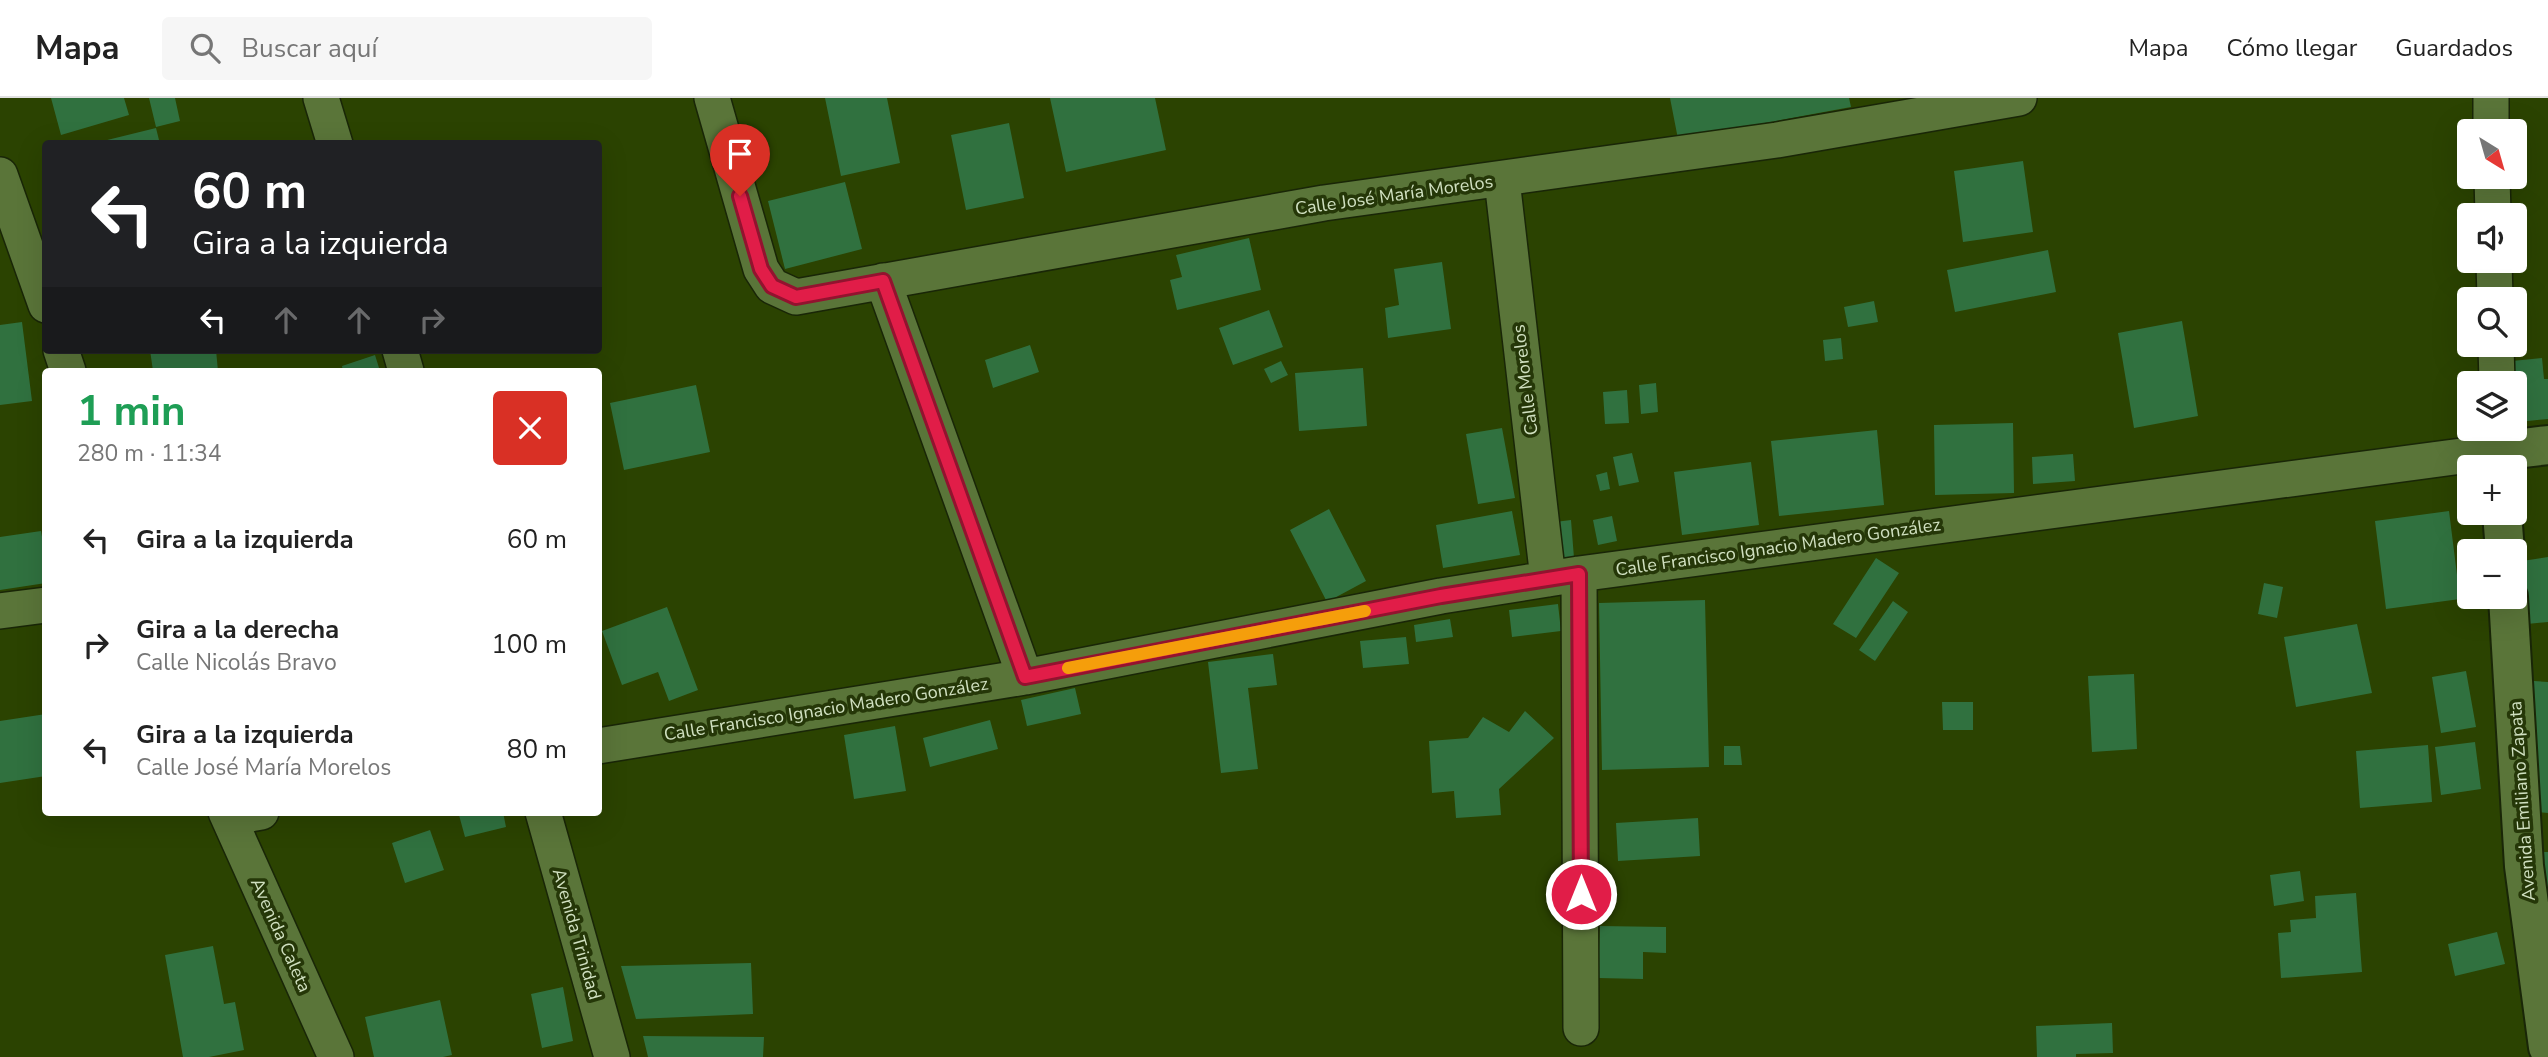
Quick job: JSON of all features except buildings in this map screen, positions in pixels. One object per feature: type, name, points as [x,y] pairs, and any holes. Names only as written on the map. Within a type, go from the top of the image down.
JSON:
[{"type":"street","points":[[321,98],[334,140]]},
{"type":"street","name":"Calle José María Morelos","points":[[712,98],[761,269],[772,286],[796,297],[1324,203],[1777,140],[2019,98]]},
{"type":"street","points":[[2491,98],[2491,119]]},
{"type":"street","points":[[0,175],[42,294]]},
{"type":"street","name":"Calle Morelos","points":[[1502,180],[1564,577],[1581,1028]]},
{"type":"street","points":[[883,281],[1025,677]]},
{"type":"street","name":"Calle Francisco Ignacio Madero González","points":[[602,745],[1025,677],[1441,596],[1564,577],[2499,449],[2548,445]]},
{"type":"street","points":[[0,611],[42,606]]},
{"type":"street","name":"Avenida Emiliano Zapata","points":[[2509,609],[2524,866],[2548,1047]]},
{"type":"street","name":"Avenida Caleta","points":[[240,816],[335,1057]]},
{"type":"street","name":"Avenida Trinidad","points":[[544,816],[612,1057]]},
{"type":"slow traffic","points":[[1068,668],[1365,611]]},
{"type":"route","points":[[740,196],[761,269],[772,286],[796,297],[883,281],[1025,677],[1441,596],[1579,574],[1581,894]]}]
